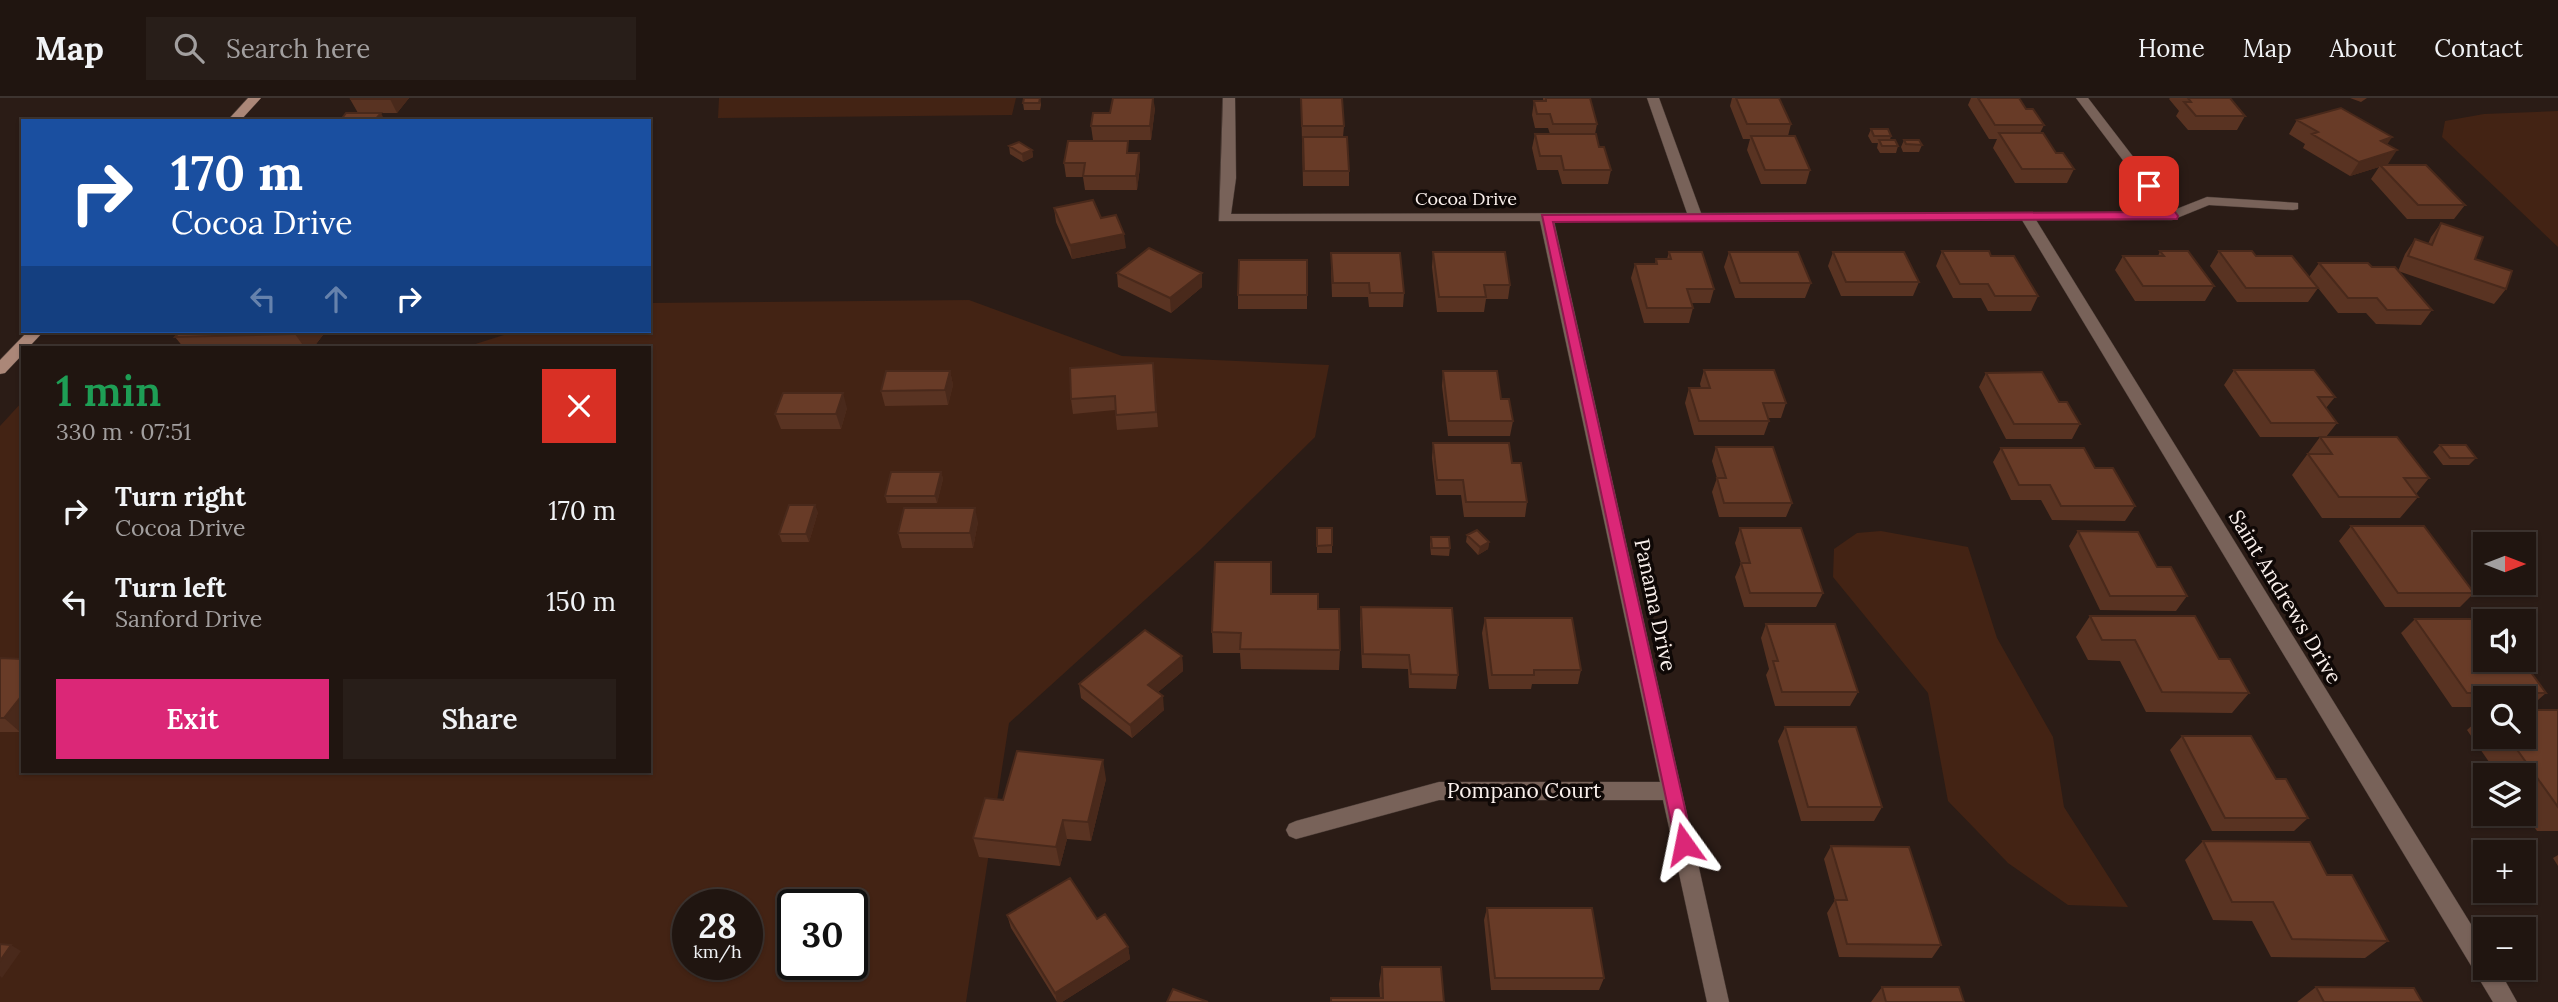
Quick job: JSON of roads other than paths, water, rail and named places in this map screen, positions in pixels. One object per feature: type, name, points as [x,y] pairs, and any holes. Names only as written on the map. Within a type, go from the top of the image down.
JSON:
[{"type":"street","points":[[235,119],[255,98]]},
{"type":"street","name":"Cocoa Drive","points":[[1230,98],[1230,178],[1224,218],[2172,216],[2207,201],[2292,206]]},
{"type":"street","points":[[1653,98],[1696,218]]},
{"type":"street","points":[[2082,98],[2172,216]]},
{"type":"street","name":"Saint Andrews Drive","points":[[2026,216],[2506,1002]]},
{"type":"street","name":"Panama Drive","points":[[1546,218],[1718,1002]]},
{"type":"street","points":[[22,346],[34,333]]},
{"type":"street","points":[[0,369],[21,347]]},
{"type":"street","name":"Pompano Court","points":[[1296,830],[1438,791],[1672,791]]}]
